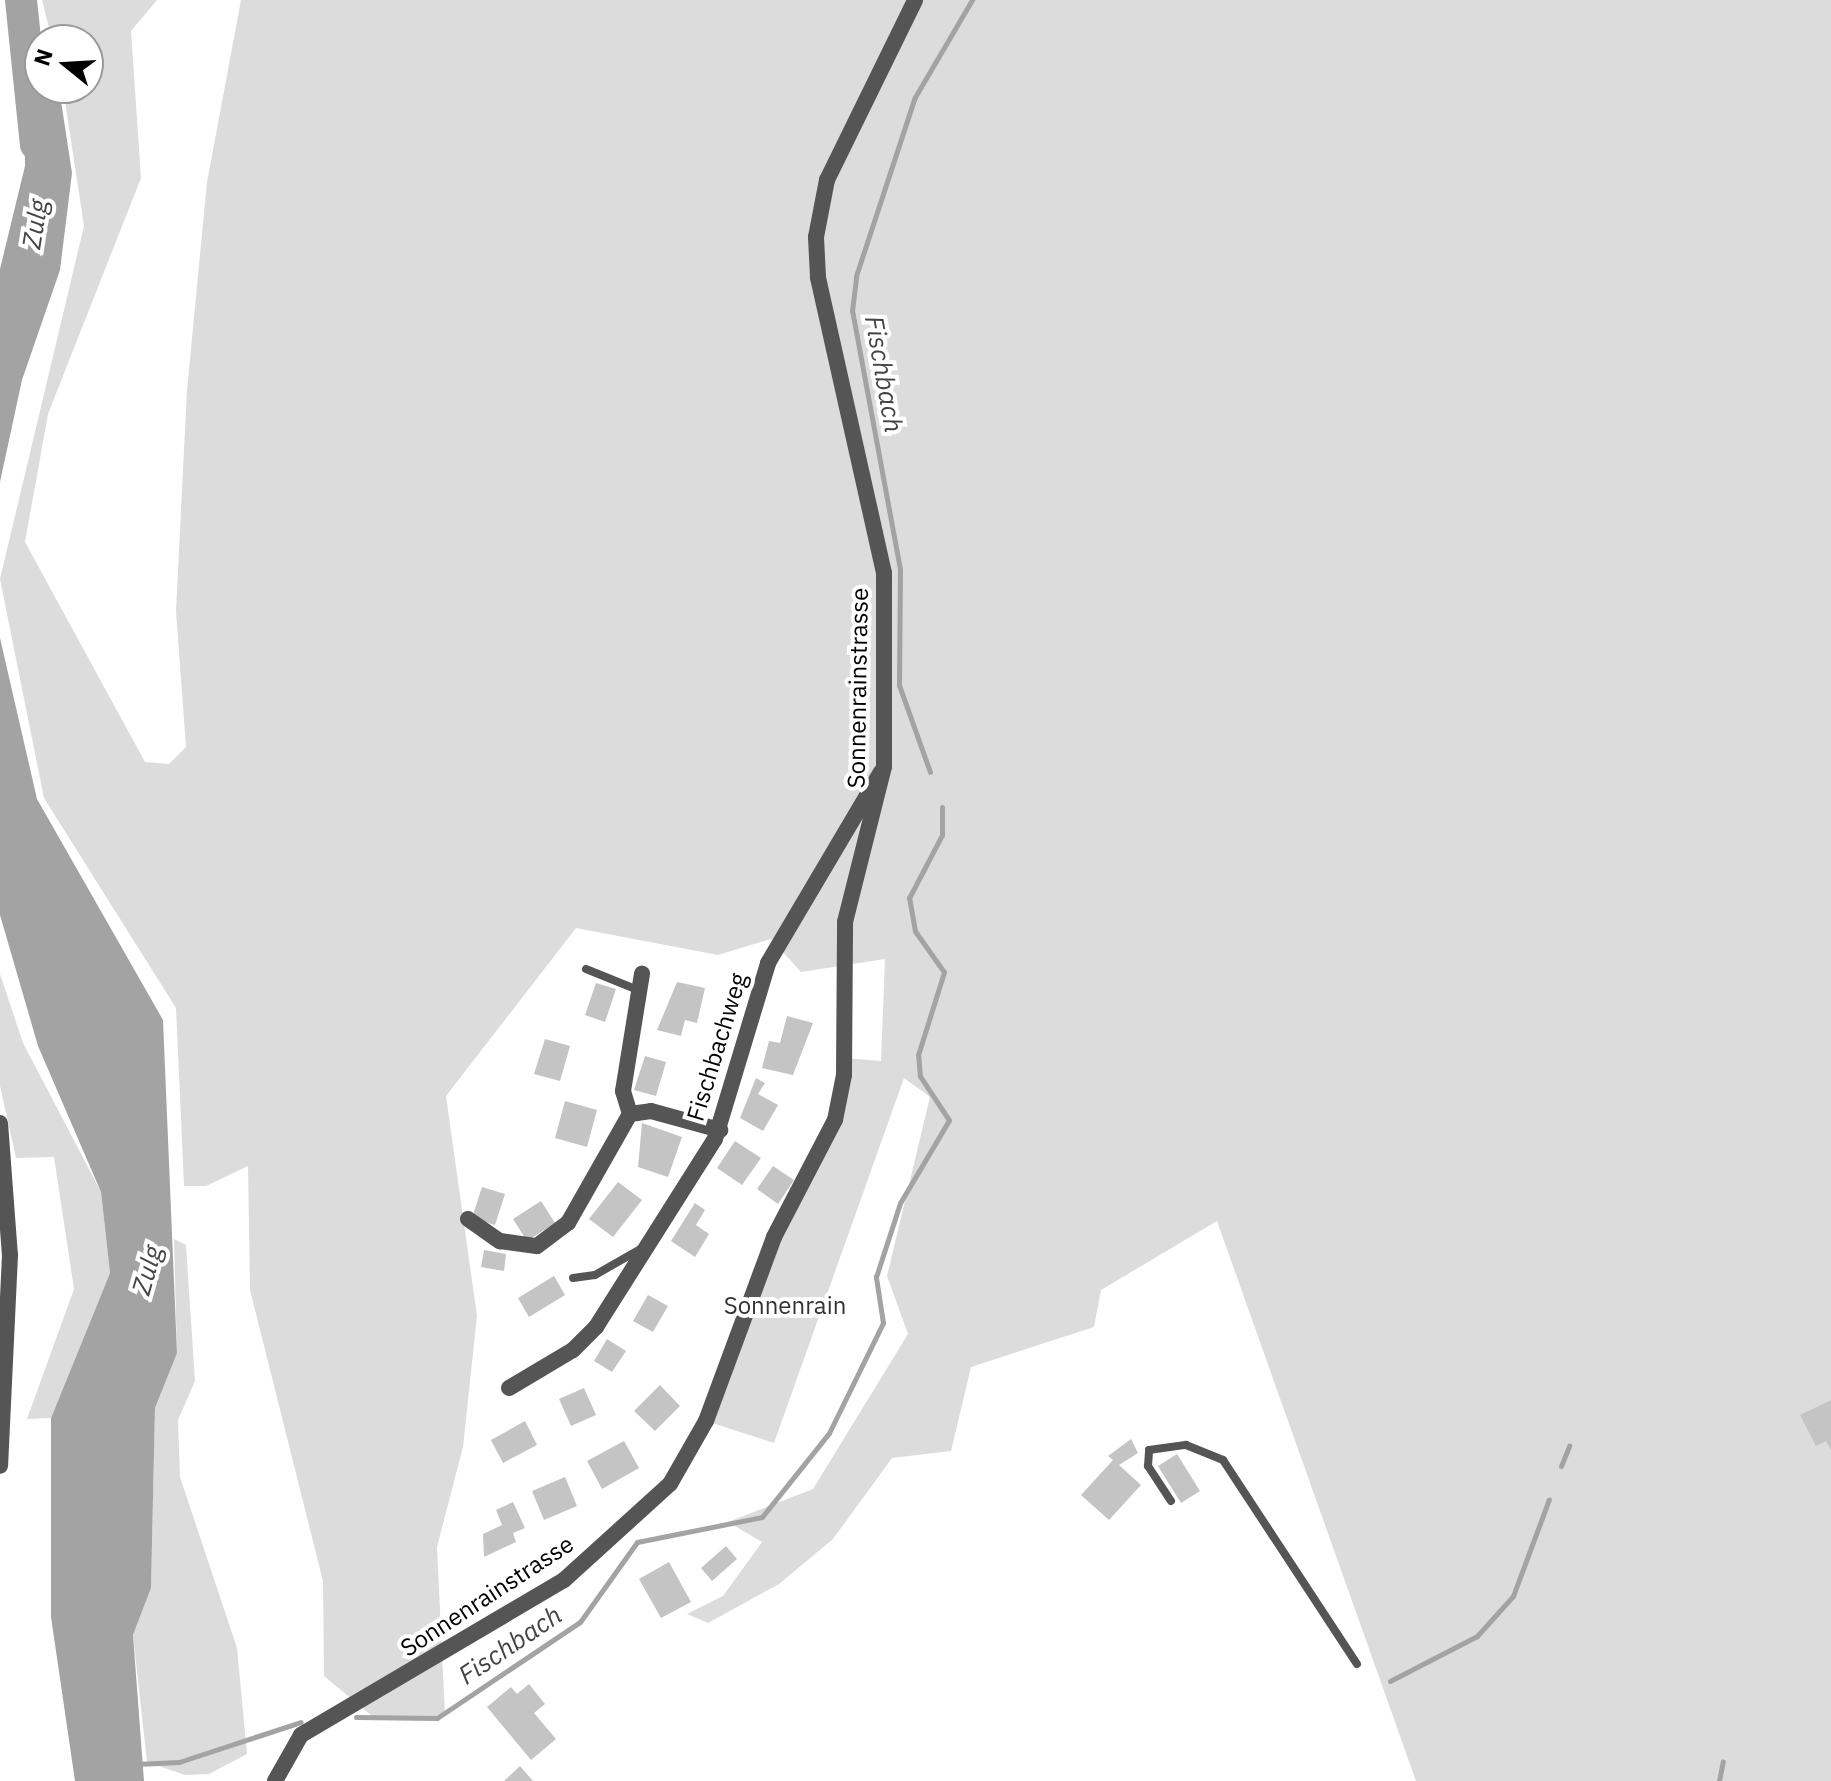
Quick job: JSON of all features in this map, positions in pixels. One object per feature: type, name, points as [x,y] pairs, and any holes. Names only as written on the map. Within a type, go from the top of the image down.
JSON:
[{"type":"street","name":"Sonnenrainstrasse","points":[[275,1781],[301,1735],[325,1718],[399,1683],[564,1580],[660,1495],[689,1455],[724,1382],[774,1237],[839,1105],[845,922],[884,767],[884,573],[818,277],[816,237],[827,180],[915,0]]},
{"type":"street","name":"Fischbachweg","points":[[509,1388],[583,1341],[649,1245],[720,1130],[768,963],[884,767]]},
{"type":"street","points":[[468,1219],[521,1246],[552,1239],[630,1114],[623,1091],[640,982]]},
{"type":"street","points":[[630,1114],[651,1111],[720,1130]]},
{"type":"street","points":[[0,1123],[10,1255],[0,1466]]},
{"type":"lane","points":[[586,969],[640,982]]},
{"type":"lane","points":[[573,1278],[595,1275],[649,1245]]},
{"type":"lane","points":[[1171,1501],[1148,1466],[1149,1450],[1186,1445],[1223,1460],[1357,1664]]},
{"type":"green space","name":"Sonnenrain","points":[[42,0],[157,0],[131,31],[141,178],[48,414],[25,542],[145,762],[169,764],[186,747],[176,611],[187,390],[207,182],[241,0],[1831,0],[1831,1781],[1416,1781],[1217,1221],[1101,1290],[1094,1327],[971,1367],[951,1451],[892,1458],[833,1539],[779,1584],[708,1623],[687,1614],[723,1596],[762,1542],[728,1522],[813,1489],[908,1334],[887,1276],[930,1097],[904,1078],[774,1443],[706,1421],[750,1300],[828,1135],[844,1058],[881,1061],[885,959],[801,972],[771,939],[718,955],[576,928],[446,1096],[477,1316],[463,1447],[437,1547],[445,1716],[377,1720],[324,1676],[323,1581],[250,1290],[248,1166],[206,1186],[184,1186],[176,1008],[44,798],[0,579],[84,226],[65,104],[104,104],[104,24],[48,24]]},
{"type":"green space","points":[[0,974],[23,1043],[101,1192],[110,1273],[51,1418],[27,1419],[74,1289],[54,1157],[16,1158],[0,1086]]},
{"type":"green space","points":[[174,1239],[186,1245],[195,1381],[178,1420],[180,1477],[237,1648],[247,1754],[209,1774],[185,1775],[147,1762],[133,1635],[151,1588],[155,1408],[177,1352]]},
{"type":"water","points":[[24,104],[61,104],[72,173],[60,270],[22,380],[0,482],[0,269],[25,166]]},
{"type":"water","points":[[0,638],[37,799],[163,1020],[177,1353],[155,1408],[151,1588],[133,1635],[144,1781],[75,1781],[51,1617],[51,1418],[110,1273],[101,1192],[38,1046],[0,915]]},
{"type":"building","points":[[677,982],[705,988],[697,1023],[685,1020],[681,1036],[657,1030]]},
{"type":"building","points":[[596,983],[616,989],[605,1022],[585,1015]]},
{"type":"building","points":[[787,1016],[813,1023],[793,1075],[762,1068],[769,1041],[780,1043]]},
{"type":"building","points":[[545,1039],[570,1046],[560,1081],[534,1074]]},
{"type":"building","points":[[645,1056],[666,1062],[656,1096],[634,1090]]},
{"type":"building","points":[[756,1078],[765,1083],[758,1094],[778,1105],[763,1131],[740,1118]]},
{"type":"building","points":[[565,1101],[597,1110],[587,1147],[555,1138]]},
{"type":"building","points":[[642,1123],[682,1137],[668,1177],[638,1167]]},
{"type":"building","points":[[735,1141],[761,1158],[742,1185],[717,1168]]},
{"type":"building","points":[[773,1166],[794,1180],[778,1204],[757,1189]]},
{"type":"building","points":[[618,1182],[642,1200],[613,1237],[589,1219]]},
{"type":"building","points":[[482,1187],[505,1194],[495,1225],[472,1218]]},
{"type":"building","points":[[541,1201],[555,1223],[527,1241],[513,1219]]},
{"type":"building","points":[[695,1203],[705,1210],[696,1225],[709,1234],[695,1257],[671,1241]]},
{"type":"building","points":[[484,1250],[506,1254],[504,1271],[481,1267]]},
{"type":"building","points":[[554,1276],[565,1295],[529,1317],[518,1298]]},
{"type":"building","points":[[648,1295],[668,1306],[653,1332],[633,1321]]},
{"type":"building","points":[[607,1339],[626,1351],[612,1372],[594,1361]]},
{"type":"building","points":[[660,1385],[680,1406],[655,1431],[634,1411]]},
{"type":"building","points":[[584,1388],[596,1415],[571,1426],[559,1399]]},
{"type":"building","points":[[1831,1400],[1831,1450],[1826,1441],[1816,1446],[1800,1415]]},
{"type":"building","points":[[525,1421],[537,1445],[503,1463],[491,1440]]},
{"type":"building","points":[[1131,1439],[1138,1453],[1119,1465],[1141,1485],[1109,1520],[1081,1495],[1113,1460],[1108,1456]]},
{"type":"building","points":[[624,1441],[639,1468],[602,1489],[587,1461]]},
{"type":"building","points":[[1177,1454],[1200,1491],[1181,1503],[1158,1466]]},
{"type":"building","points":[[565,1477],[577,1506],[544,1520],[532,1491]]},
{"type":"building","points":[[513,1502],[525,1528],[513,1533],[516,1542],[484,1557],[483,1534],[502,1525],[496,1510]]},
{"type":"building","points":[[726,1546],[737,1559],[712,1581],[701,1568]]},
{"type":"building","points":[[669,1562],[691,1602],[661,1618],[639,1579]]},
{"type":"building","points":[[529,1684],[545,1704],[534,1713],[556,1739],[531,1760],[487,1707],[511,1687],[517,1694]]},
{"type":"building","points":[[520,1766],[533,1781],[504,1781]]},
{"type":"waterway","name":"Zulg","points":[[21,0],[36,144]]},
{"type":"waterway","name":"Fischbach","points":[[930,772],[899,685],[900,569],[852,311],[856,276],[915,97],[972,0]]},
{"type":"waterway","name":"Fischbach","points":[[356,1717],[437,1718],[580,1622],[637,1542],[762,1517],[829,1433],[883,1323],[876,1277],[900,1203],[949,1120],[920,1076],[918,1055],[944,972],[915,931],[909,898],[942,835],[942,807]]},
{"type":"waterway","points":[[1561,1466],[1569,1446]]},
{"type":"waterway","points":[[1390,1681],[1477,1636],[1513,1596],[1549,1499]]},
{"type":"waterway","name":"Fischbach","points":[[136,1764],[179,1762],[301,1722]]},
{"type":"waterway","points":[[1719,1781],[1723,1761]]}]
